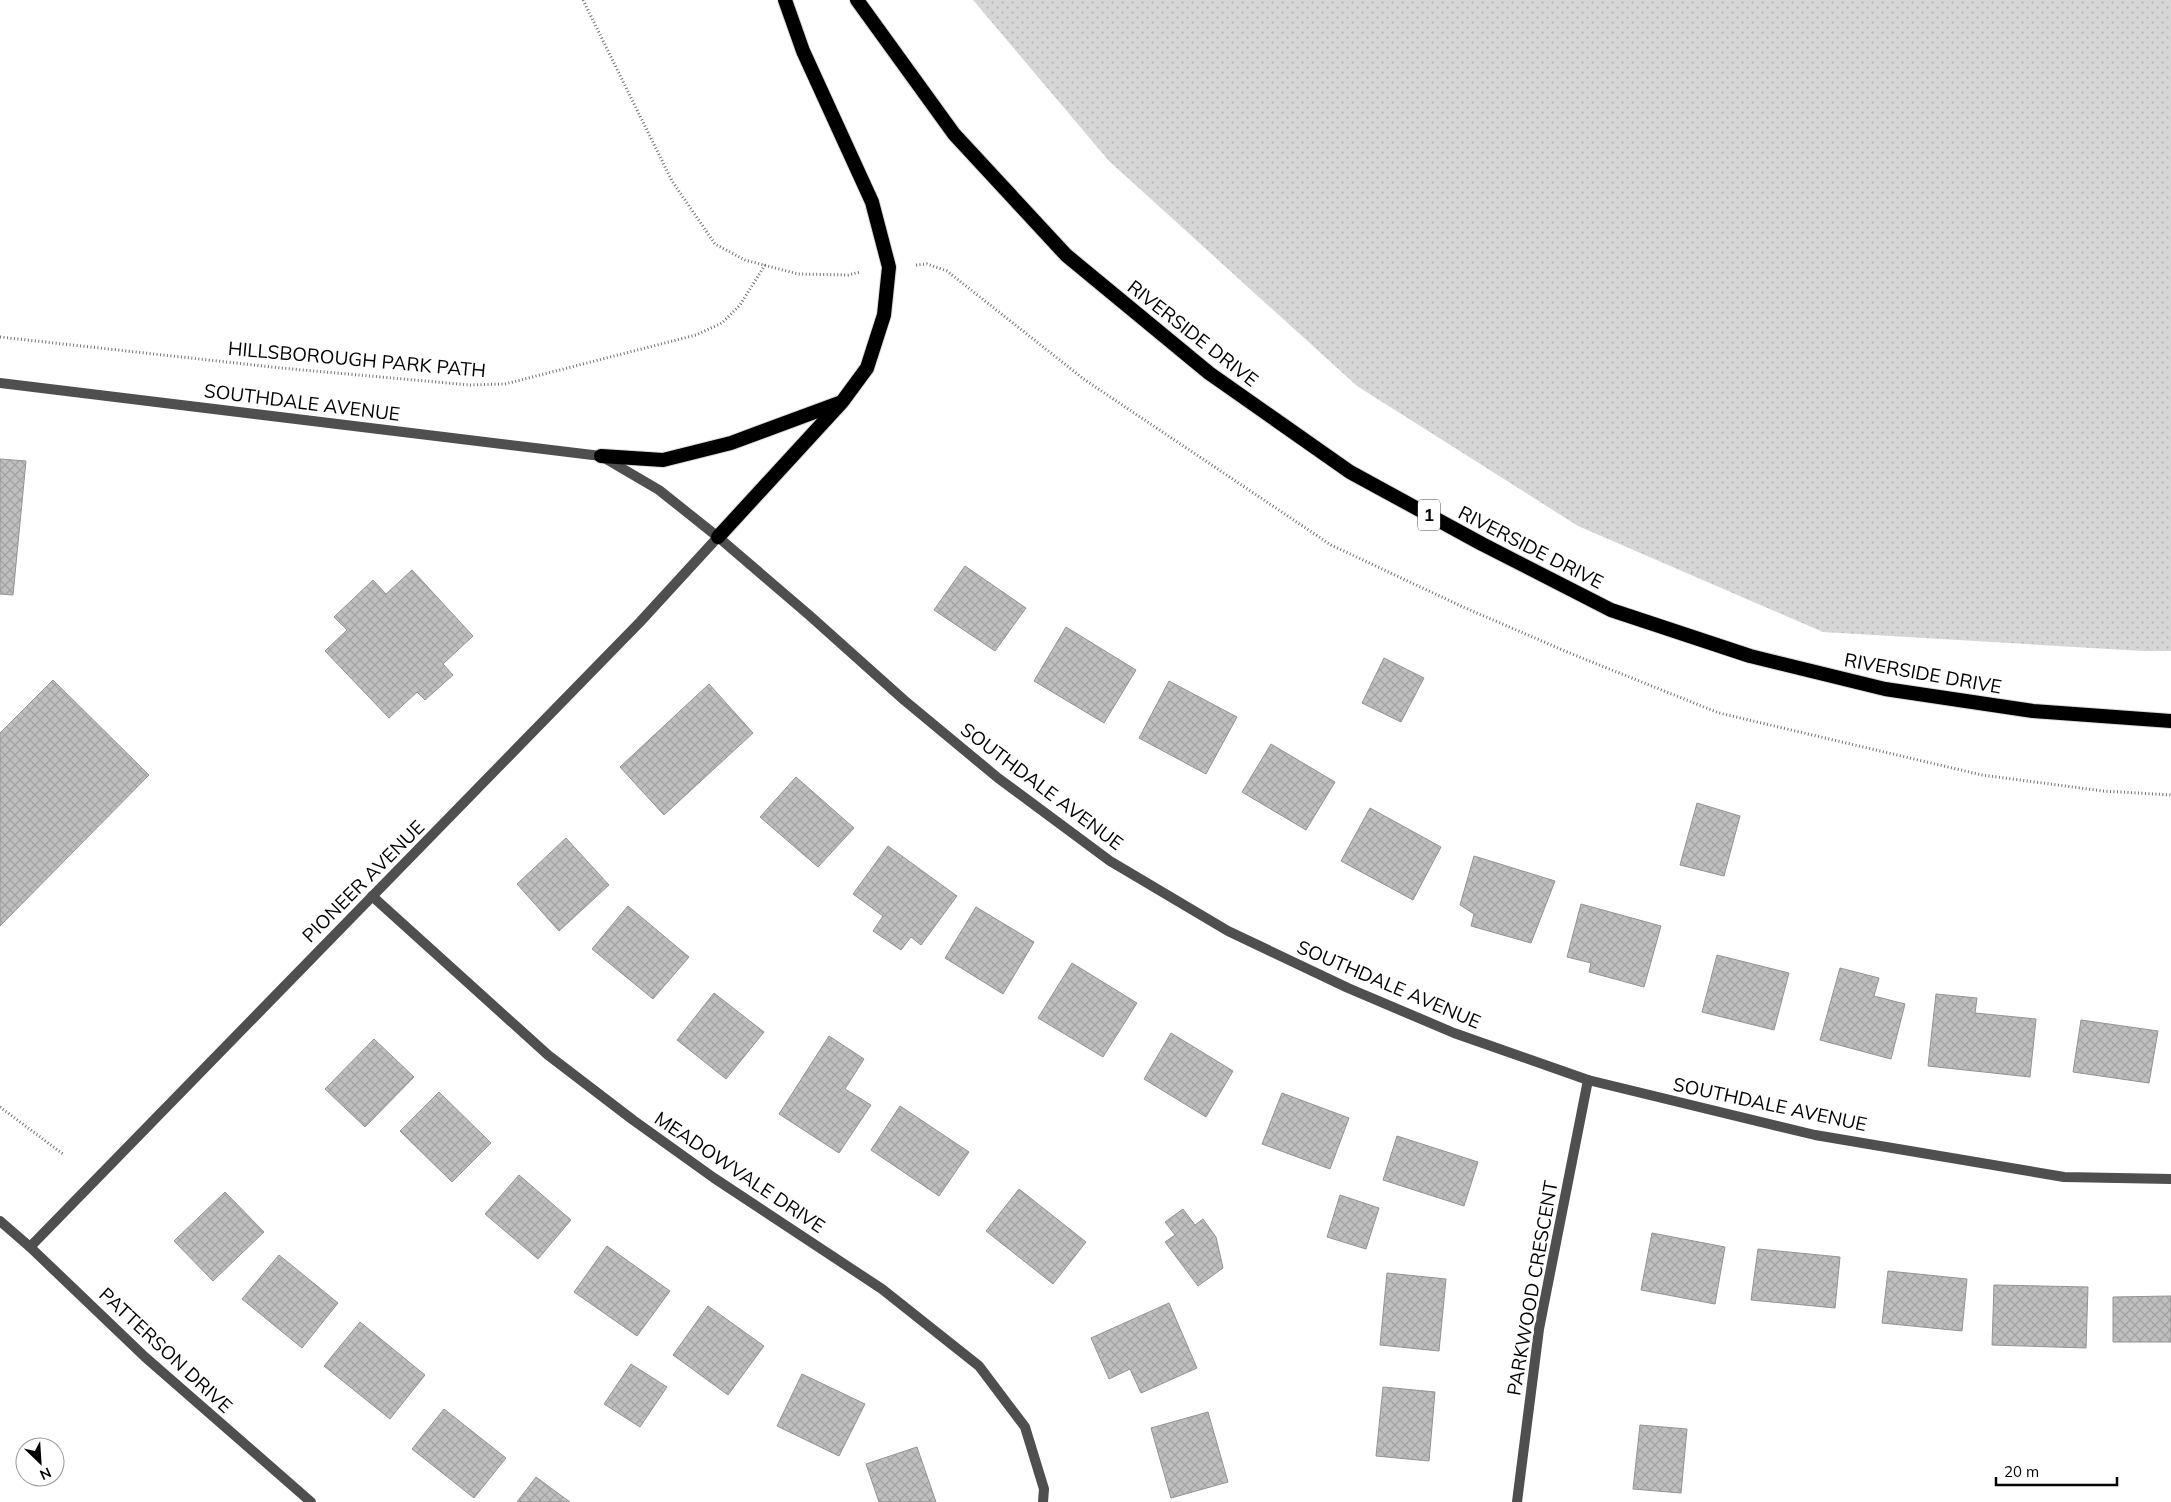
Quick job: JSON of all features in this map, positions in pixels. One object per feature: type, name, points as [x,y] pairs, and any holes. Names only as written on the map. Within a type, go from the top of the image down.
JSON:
[{"type":"highway","points":[[718,537],[842,402],[867,368],[884,315],[889,267],[872,202],[803,51],[785,0]]},
{"type":"highway","name":"RIVERSIDE DRIVE","points":[[857,0],[954,134],[1066,256],[1209,373],[1350,472],[1482,544],[1611,610],[1750,656],[1885,690],[2033,711],[2171,721]]},
{"type":"highway","points":[[601,456],[662,460],[731,443],[842,402]]},
{"type":"street","name":"SOUTHDALE AVENUE","points":[[0,383],[601,456],[659,490],[718,537],[998,778],[1110,861],[1228,931],[1348,988],[1454,1034],[1588,1080],[1815,1134],[2054,1175],[2171,1179]]},
{"type":"street","name":"PIONEER AVENUE","points":[[30,1247],[640,622],[718,537]]},
{"type":"street","name":"MEADOWVALE DRIVE","points":[[372,896],[548,1055],[714,1178],[882,1289],[979,1366],[1025,1427],[1044,1489],[1043,1502]]},
{"type":"street","name":"PARKWOOD CRESCENT","points":[[1517,1502],[1539,1329],[1588,1080]]},
{"type":"street","name":"PATTERSON DRIVE","points":[[0,1221],[30,1247],[145,1357],[311,1502]]},
{"type":"path","points":[[583,0],[672,181],[715,244],[745,260],[798,274],[848,275]]},
{"type":"path","name":"HILLSBOROUGH PARK PATH","points":[[0,337],[282,368],[470,385],[505,384],[696,335],[722,323],[740,305],[765,266]]},
{"type":"path","points":[[0,1107],[63,1154]]},
{"type":"shaded area","points":[[973,0],[2171,0],[2171,651],[2143,651],[1823,632],[1578,526],[1357,386],[1109,161]]},
{"type":"building","points":[[0,459],[26,461],[13,595],[0,594]]},
{"type":"building","points":[[965,566],[1026,608],[995,651],[934,610]]},
{"type":"building","points":[[412,570],[473,636],[443,664],[453,675],[425,700],[417,692],[389,718],[325,651],[347,630],[334,617],[373,580],[386,594]]},
{"type":"building","points":[[1066,627],[1136,670],[1104,723],[1034,681]]},
{"type":"building","points":[[1384,658],[1424,678],[1401,722],[1362,703]]},
{"type":"building","points":[[53,680],[149,775],[0,926],[0,733]]},
{"type":"building","points":[[1169,681],[1237,717],[1206,774],[1139,738]]},
{"type":"building","points":[[709,684],[753,733],[664,815],[620,767]]},
{"type":"building","points":[[1271,744],[1335,782],[1306,830],[1242,792]]},
{"type":"building","points":[[796,777],[854,828],[818,867],[760,817]]},
{"type":"building","points":[[1697,803],[1740,816],[1724,876],[1680,865]]},
{"type":"building","points":[[1370,808],[1441,847],[1413,900],[1341,861]]},
{"type":"building","points":[[566,838],[609,885],[559,931],[517,884]]},
{"type":"building","points":[[888,846],[957,896],[921,945],[911,937],[901,950],[873,931],[883,916],[853,894]]},
{"type":"building","points":[[1474,856],[1555,881],[1531,943],[1471,926],[1474,914],[1460,905]]},
{"type":"building","points":[[1581,904],[1661,926],[1644,987],[1589,972],[1591,963],[1567,957]]},
{"type":"building","points":[[628,906],[689,957],[653,999],[592,949]]},
{"type":"building","points":[[976,907],[1034,942],[1003,994],[945,958]]},
{"type":"building","points":[[1717,955],[1789,973],[1774,1030],[1702,1012]]},
{"type":"building","points":[[1072,963],[1137,1003],[1103,1057],[1038,1018]]},
{"type":"building","points":[[1840,968],[1879,978],[1874,996],[1905,1004],[1891,1059],[1820,1040]]},
{"type":"building","points":[[714,993],[764,1032],[726,1079],[677,1040]]},
{"type":"building","points":[[1936,994],[1977,998],[1975,1013],[2036,1019],[2030,1077],[1928,1066]]},
{"type":"building","points":[[2081,1020],[2158,1031],[2149,1083],[2073,1072]]},
{"type":"building","points":[[1171,1033],[1233,1071],[1206,1117],[1144,1079]]},
{"type":"building","points":[[829,1036],[864,1059],[845,1089],[871,1105],[839,1153],[779,1114]]},
{"type":"building","points":[[374,1039],[414,1077],[365,1127],[325,1089]]},
{"type":"building","points":[[439,1092],[491,1143],[452,1182],[400,1131]]},
{"type":"building","points":[[1282,1093],[1349,1118],[1330,1169],[1262,1144]]},
{"type":"building","points":[[900,1106],[969,1152],[939,1196],[871,1150]]},
{"type":"building","points":[[1397,1136],[1478,1162],[1464,1206],[1383,1180]]},
{"type":"building","points":[[519,1175],[571,1220],[538,1259],[485,1214]]},
{"type":"building","points":[[1019,1189],[1086,1242],[1053,1284],[986,1231]]},
{"type":"building","points":[[225,1192],[264,1232],[213,1281],[174,1241]]},
{"type":"building","points":[[1340,1195],[1379,1208],[1366,1249],[1327,1237]]},
{"type":"building","points":[[1183,1209],[1195,1225],[1203,1219],[1216,1237],[1223,1268],[1198,1286],[1165,1242],[1175,1235],[1165,1222]]},
{"type":"building","points":[[1652,1233],[1725,1247],[1715,1304],[1641,1290]]},
{"type":"building","points":[[607,1246],[670,1291],[637,1336],[574,1292]]},
{"type":"building","points":[[1758,1249],[1840,1257],[1835,1308],[1751,1300]]},
{"type":"building","points":[[279,1255],[338,1303],[302,1348],[242,1299]]},
{"type":"building","points":[[1888,1271],[1967,1279],[1962,1331],[1882,1323]]},
{"type":"building","points":[[1387,1273],[1446,1279],[1439,1351],[1380,1345]]},
{"type":"building","points":[[1994,1285],[2088,1287],[2086,1348],[1992,1345]]},
{"type":"building","points":[[2171,1296],[2171,1342],[2113,1342],[2113,1297]]},
{"type":"building","points":[[1169,1303],[1197,1368],[1141,1393],[1130,1369],[1109,1379],[1091,1338]]},
{"type":"building","points":[[708,1306],[764,1346],[728,1395],[673,1355]]},
{"type":"building","points":[[360,1322],[425,1375],[390,1419],[324,1366]]},
{"type":"building","points":[[631,1364],[667,1387],[640,1427],[604,1404]]},
{"type":"building","points":[[802,1374],[865,1404],[839,1456],[777,1426]]},
{"type":"building","points":[[1383,1387],[1435,1392],[1429,1461],[1376,1456]]},
{"type":"building","points":[[444,1409],[506,1458],[474,1498],[412,1449]]},
{"type":"building","points":[[1208,1412],[1228,1482],[1171,1498],[1151,1428]]},
{"type":"building","points":[[1640,1425],[1687,1429],[1681,1493],[1633,1489]]},
{"type":"building","points":[[917,1447],[936,1502],[879,1502],[866,1464]]},
{"type":"building","points":[[536,1477],[570,1502],[517,1502]]}]
